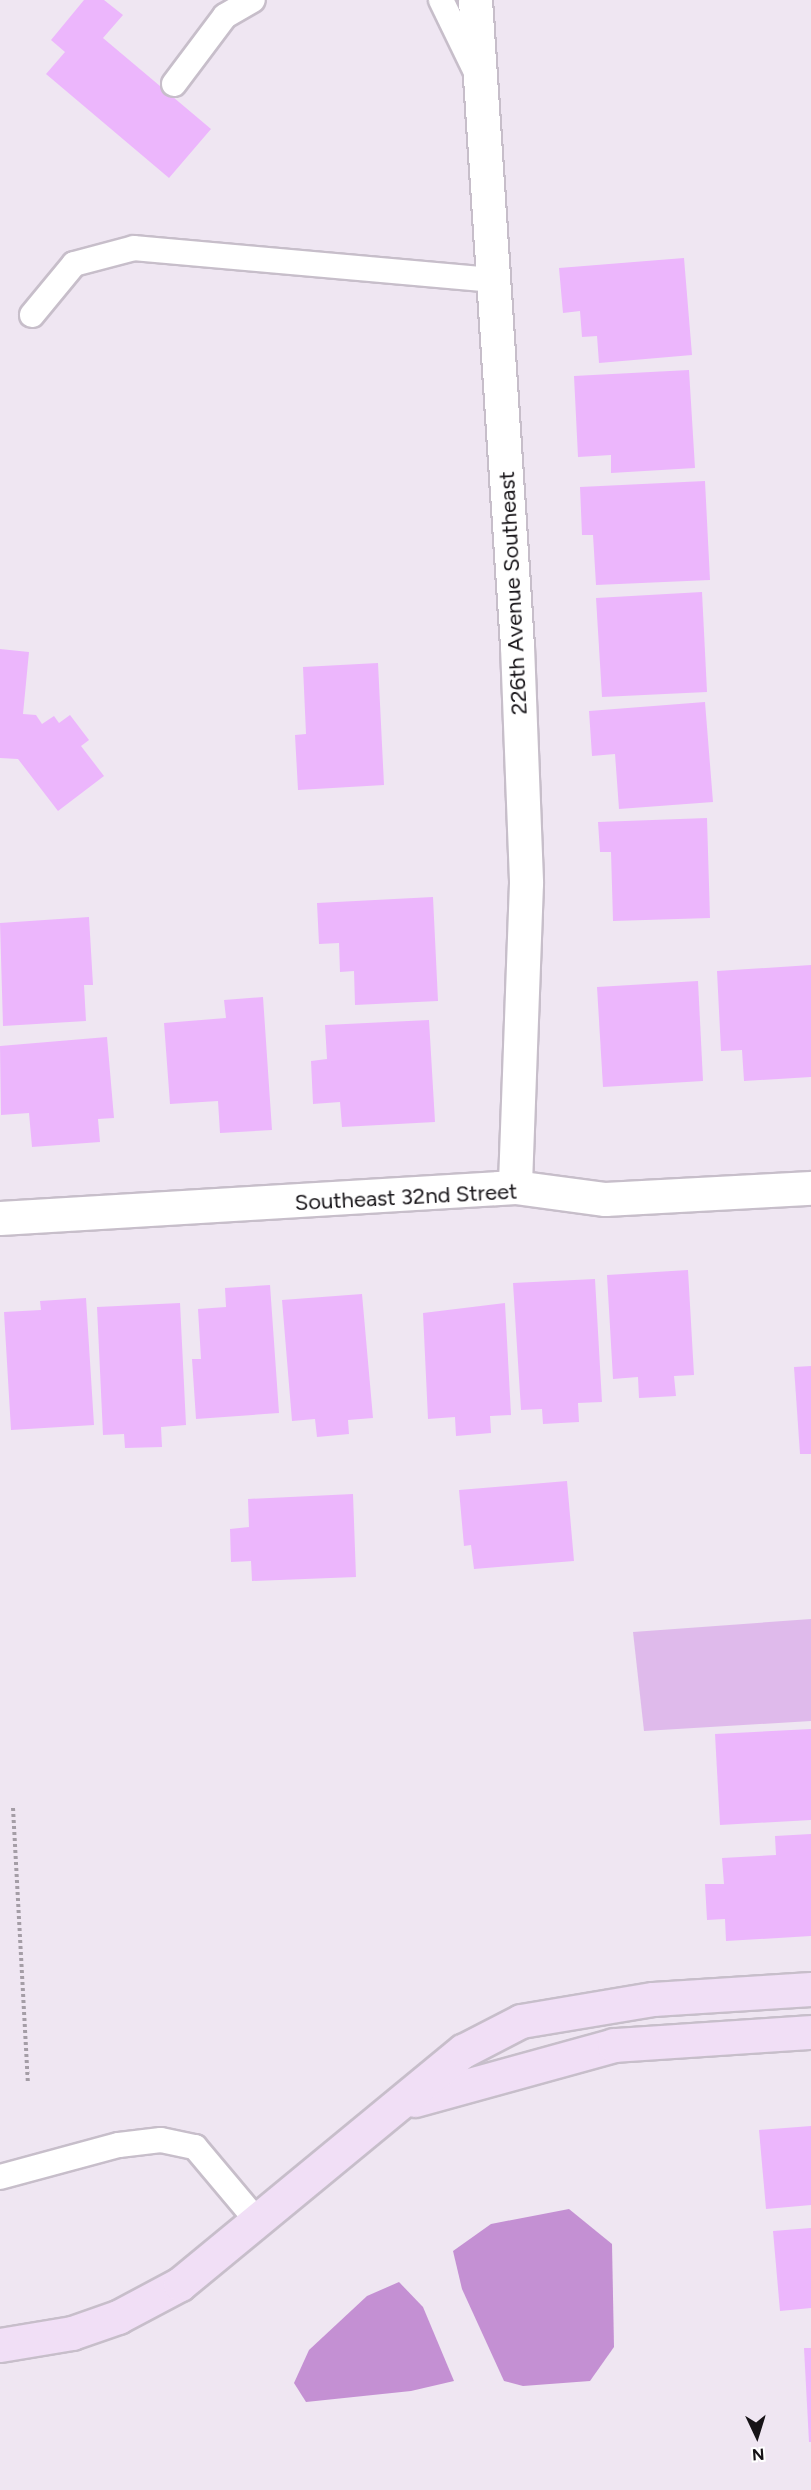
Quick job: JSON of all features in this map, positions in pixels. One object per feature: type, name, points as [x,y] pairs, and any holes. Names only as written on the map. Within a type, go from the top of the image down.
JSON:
[{"type":"street","name":"226th Avenue Southeast","points":[[475,0],[517,646],[526,883],[515,1187]]},
{"type":"street","name":"Southeast 32nd Street","points":[[0,1218],[515,1187],[605,1199],[811,1188]]},
{"type":"street","points":[[0,2345],[72,2333],[118,2317],[180,2284],[402,2104],[463,2050],[521,2021],[642,2000],[811,1989]]},
{"type":"street","points":[[402,2104],[614,2045],[811,2032]]},
{"type":"lane","points":[[174,84],[225,16],[253,0]]},
{"type":"lane","points":[[441,0],[482,82]]},
{"type":"lane","points":[[32,315],[74,264],[134,248],[494,280]]},
{"type":"lane","points":[[0,2177],[119,2145],[161,2140],[195,2147],[258,2222]]},
{"type":"path","points":[[13,1808],[27,2083]]},
{"type":"shaded area","points":[[811,1619],[811,1721],[644,1731],[633,1632]]},
{"type":"shaded area","points":[[569,2209],[612,2244],[614,2347],[590,2381],[523,2386],[504,2381],[462,2289],[453,2251],[491,2224]]},
{"type":"shaded area","points":[[399,2282],[423,2307],[454,2381],[411,2391],[306,2402],[294,2383],[309,2350],[367,2296]]},
{"type":"building","points":[[84,0],[104,0],[123,15],[103,38],[211,129],[169,178],[46,74],[65,52],[51,40]]},
{"type":"building","points":[[684,258],[692,355],[599,363],[597,336],[582,337],[580,311],[563,313],[559,268]]},
{"type":"building","points":[[689,370],[695,468],[611,473],[611,455],[578,457],[574,376]]},
{"type":"building","points":[[705,481],[710,580],[596,585],[593,535],[582,535],[580,487]]},
{"type":"building","points":[[702,592],[707,692],[602,697],[596,598]]},
{"type":"building","points":[[0,649],[29,652],[23,714],[36,715],[42,724],[54,716],[59,723],[70,715],[89,740],[81,746],[104,776],[58,811],[18,759],[0,758]]},
{"type":"building","points":[[378,663],[384,785],[298,790],[295,735],[306,734],[303,667]]},
{"type":"building","points":[[705,702],[713,802],[619,809],[615,754],[592,756],[589,711]]},
{"type":"building","points":[[707,818],[710,918],[613,921],[611,852],[600,852],[598,822]]},
{"type":"building","points":[[433,897],[438,1001],[355,1005],[354,971],[340,972],[339,943],[319,944],[317,903]]},
{"type":"building","points":[[89,917],[93,985],[84,985],[86,1021],[3,1026],[0,923]]},
{"type":"building","points":[[811,965],[811,1077],[744,1081],[742,1050],[721,1051],[717,971]]},
{"type":"building","points":[[698,981],[703,1081],[603,1087],[597,987]]},
{"type":"building","points":[[263,997],[272,1130],[220,1133],[218,1101],[170,1104],[164,1023],[226,1018],[224,1000]]},
{"type":"building","points":[[429,1020],[435,1122],[342,1127],[340,1102],[313,1104],[311,1061],[327,1059],[325,1025]]},
{"type":"building","points":[[107,1037],[114,1118],[98,1119],[100,1142],[32,1147],[29,1113],[1,1115],[0,1046]]},
{"type":"building","points":[[688,1270],[694,1375],[674,1376],[676,1396],[639,1398],[638,1377],[613,1379],[607,1275]]},
{"type":"building","points":[[595,1279],[602,1402],[578,1403],[579,1422],[543,1424],[542,1409],[521,1410],[513,1283]]},
{"type":"building","points":[[270,1285],[279,1413],[196,1419],[192,1359],[201,1359],[198,1309],[226,1307],[225,1288]]},
{"type":"building","points":[[362,1294],[373,1418],[348,1420],[349,1434],[317,1437],[315,1419],[292,1421],[282,1300]]},
{"type":"building","points":[[86,1298],[94,1425],[11,1430],[4,1312],[41,1310],[40,1301]]},
{"type":"building","points":[[180,1303],[186,1425],[161,1427],[162,1447],[125,1448],[124,1434],[103,1435],[97,1307]]},
{"type":"building","points":[[505,1303],[511,1415],[490,1416],[491,1433],[456,1436],[455,1417],[428,1419],[423,1313]]},
{"type":"building","points":[[811,1366],[811,1454],[800,1454],[794,1367]]},
{"type":"building","points":[[567,1481],[574,1561],[474,1569],[471,1545],[464,1546],[459,1490]]},
{"type":"building","points":[[353,1494],[356,1577],[252,1581],[251,1561],[231,1562],[230,1529],[249,1527],[248,1499]]},
{"type":"building","points":[[811,1729],[811,1820],[720,1825],[715,1734]]},
{"type":"building","points":[[811,1834],[811,1936],[726,1941],[725,1919],[707,1920],[705,1884],[724,1884],[722,1858],[776,1855],[775,1836]]},
{"type":"building","points":[[811,2126],[811,2205],[766,2209],[759,2130]]},
{"type":"building","points":[[811,2228],[811,2308],[780,2311],[773,2231]]},
{"type":"building","points":[[804,2348],[811,2348],[811,2442],[809,2442]]}]
